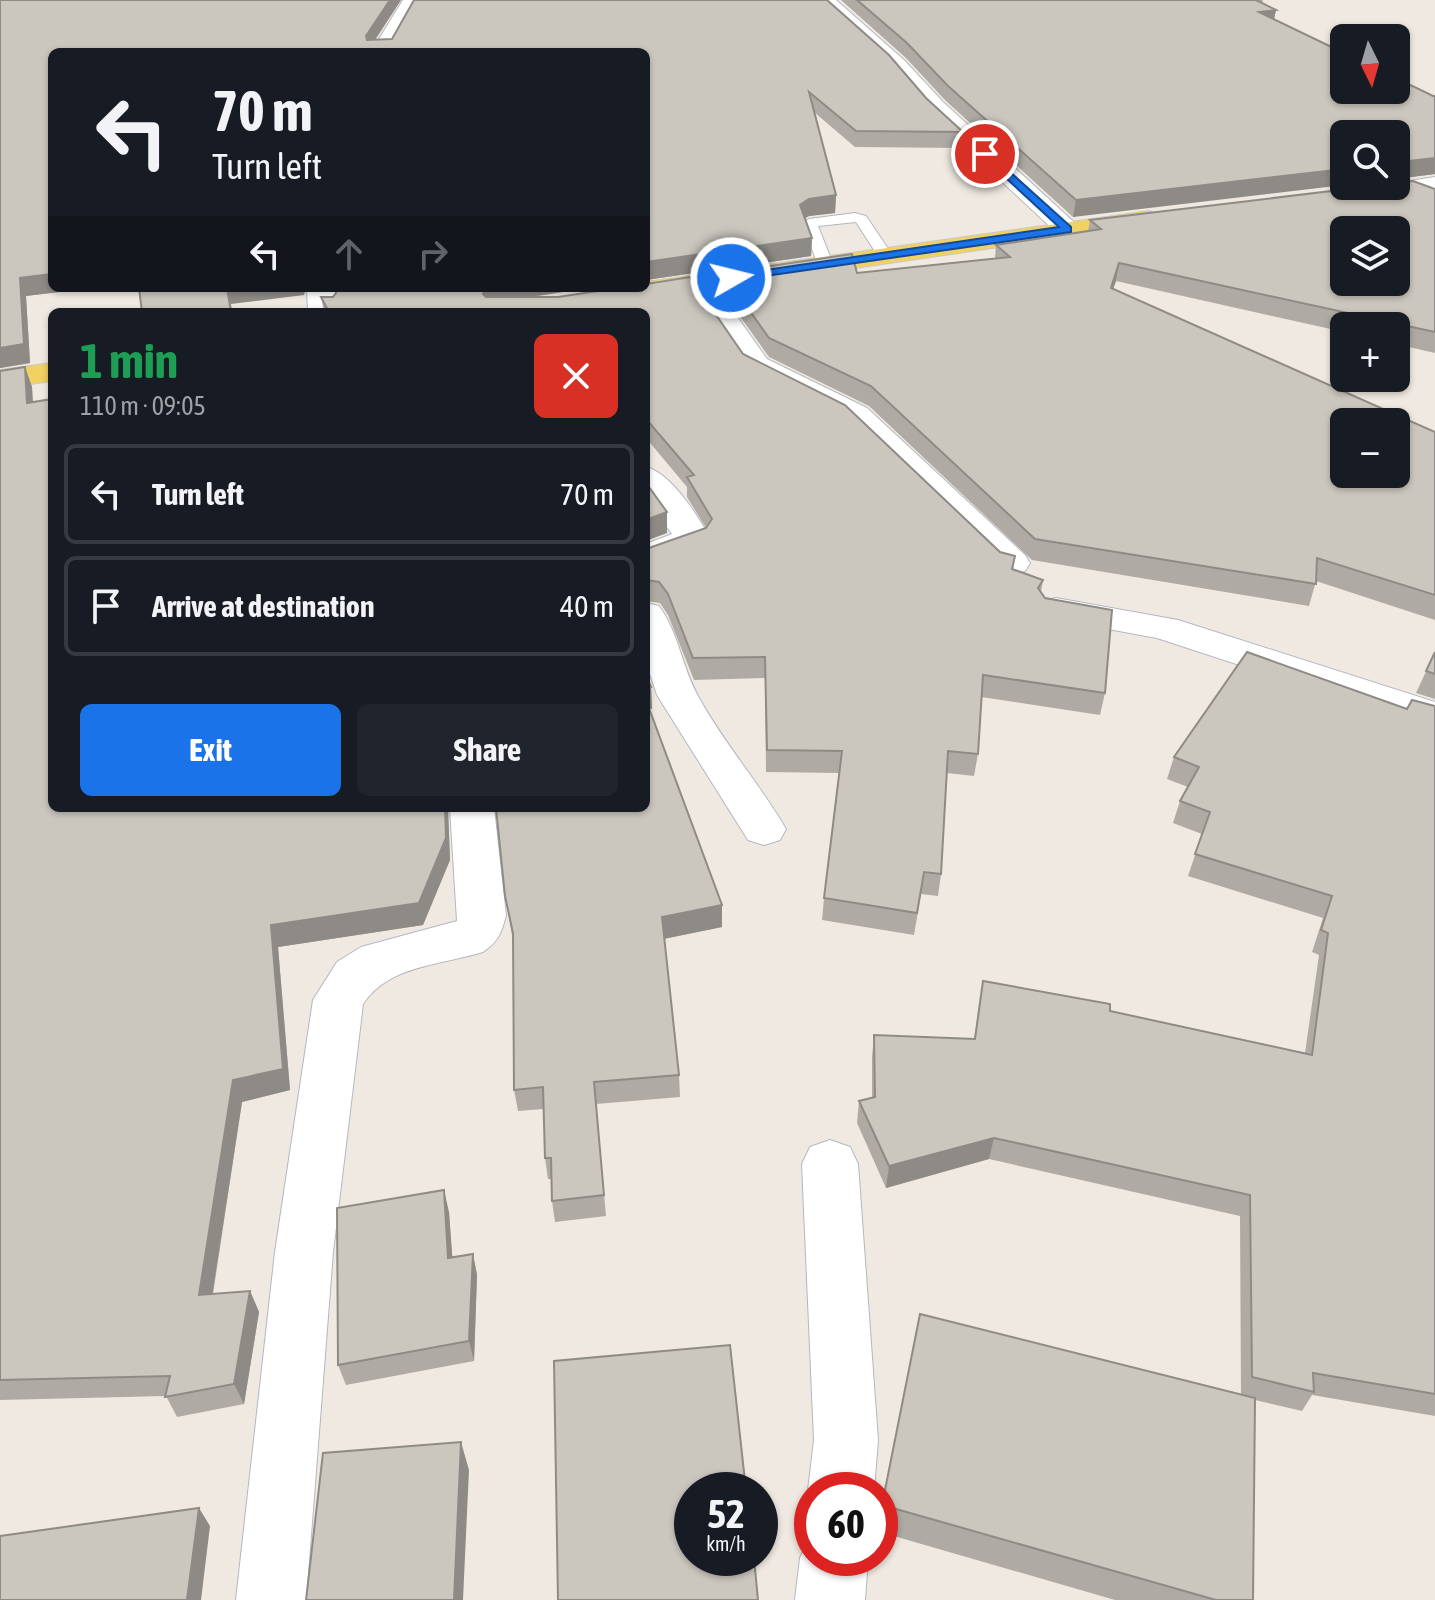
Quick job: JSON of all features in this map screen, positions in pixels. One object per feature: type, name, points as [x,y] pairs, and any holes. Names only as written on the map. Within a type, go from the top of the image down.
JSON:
[{"type":"main road","points":[[650,290],[1168,217]]},
{"type":"main road","points":[[611,296],[638,292]]},
{"type":"main road","points":[[0,379],[48,373]]},
{"type":"street","points":[[384,48],[412,0]]},
{"type":"street","points":[[825,0],[897,64],[935,107],[1067,229]]},
{"type":"street","points":[[699,283],[756,365],[856,415],[1012,563]]},
{"type":"street","points":[[650,482],[682,519],[692,538],[650,555]]},
{"type":"street","points":[[1056,609],[1164,628],[1435,716]]},
{"type":"street","points":[[650,621],[677,695],[764,829]]},
{"type":"street","points":[[271,1600],[304,1252],[338,1000],[355,976],[378,960],[466,939],[478,931],[482,915],[472,812]]},
{"type":"street","points":[[830,1164],[846,1440],[843,1472]]},
{"type":"street","points":[[830,1600],[832,1576]]},
{"type":"lane","points":[[825,264],[809,223],[855,217],[861,219],[885,256]]},
{"type":"building","points":[[0,0],[390,0],[366,36],[367,40],[392,39],[414,0],[827,0],[889,55],[926,98],[963,132],[856,131],[809,92],[836,195],[809,199],[800,205],[812,238],[650,261],[650,48],[48,48],[48,274],[20,278],[24,344],[0,348]]},
{"type":"building","points":[[857,0],[1256,0],[1276,10],[1259,12],[1330,46],[1330,104],[1410,104],[1410,85],[1435,96],[1435,158],[1410,161],[1410,120],[1330,120],[1330,171],[1076,200],[947,85],[907,43]]},
{"type":"building","points":[[1410,181],[1413,181],[1435,189],[1435,332],[1410,327],[1410,312],[1343,312],[1119,263],[1111,288],[1330,385],[1330,392],[1345,392],[1381,408],[1330,408],[1330,488],[1410,488],[1410,421],[1435,432],[1435,595],[1317,558],[1316,584],[1035,539],[871,386],[769,338],[723,273],[852,254],[857,273],[1010,257],[996,245],[1101,229],[1090,220],[1330,191],[1330,200],[1410,200]]},
{"type":"building","points":[[690,277],[743,354],[845,405],[1000,552],[1015,556],[1012,569],[1043,580],[1038,588],[1045,598],[1112,610],[1105,693],[983,675],[978,754],[948,751],[941,874],[924,872],[917,913],[824,898],[842,751],[767,750],[765,657],[693,658],[668,594],[659,582],[650,581],[650,548],[706,528],[712,519],[687,477],[694,475],[650,424],[650,308],[327,308],[321,297],[333,297],[336,292],[484,292],[486,297],[558,297],[591,292],[650,292],[650,283]]},
{"type":"building","points":[[140,292],[228,292],[230,308],[142,308]]},
{"type":"building","points":[[25,367],[27,403],[48,400],[48,812],[445,812],[446,838],[419,903],[271,925],[283,1069],[233,1080],[199,1295],[250,1291],[234,1384],[165,1397],[170,1376],[0,1380],[0,371]]},
{"type":"building","points":[[650,488],[667,512],[650,518]]},
{"type":"building","points":[[1247,652],[1407,709],[1412,700],[1435,706],[1435,1394],[1313,1373],[1314,1392],[1252,1377],[1250,1195],[994,1138],[889,1166],[859,1101],[875,1097],[874,1035],[975,1039],[983,981],[1110,1004],[1110,1011],[1312,1055],[1328,933],[1321,930],[1332,896],[1195,854],[1210,812],[1180,801],[1199,767],[1174,757]]},
{"type":"building","points":[[1435,652],[1435,674],[1426,671]]},
{"type":"building","points":[[650,711],[722,905],[662,917],[679,1075],[594,1082],[604,1195],[552,1201],[551,1158],[545,1158],[543,1087],[514,1090],[513,933],[505,896],[496,812],[650,812]]},
{"type":"building","points":[[444,1190],[448,1258],[473,1254],[469,1341],[338,1365],[337,1208]]},
{"type":"building","points":[[920,1314],[1255,1398],[1253,1600],[1216,1600],[898,1510],[898,1472],[889,1472]]},
{"type":"building","points":[[730,1345],[744,1472],[674,1472],[674,1576],[756,1576],[758,1600],[558,1600],[554,1361]]},
{"type":"building","points":[[461,1442],[454,1600],[306,1600],[323,1453]]},
{"type":"building","points":[[199,1508],[187,1600],[0,1600],[0,1536]]},
{"type":"route","points":[[731,278],[1067,229],[985,154]]}]
